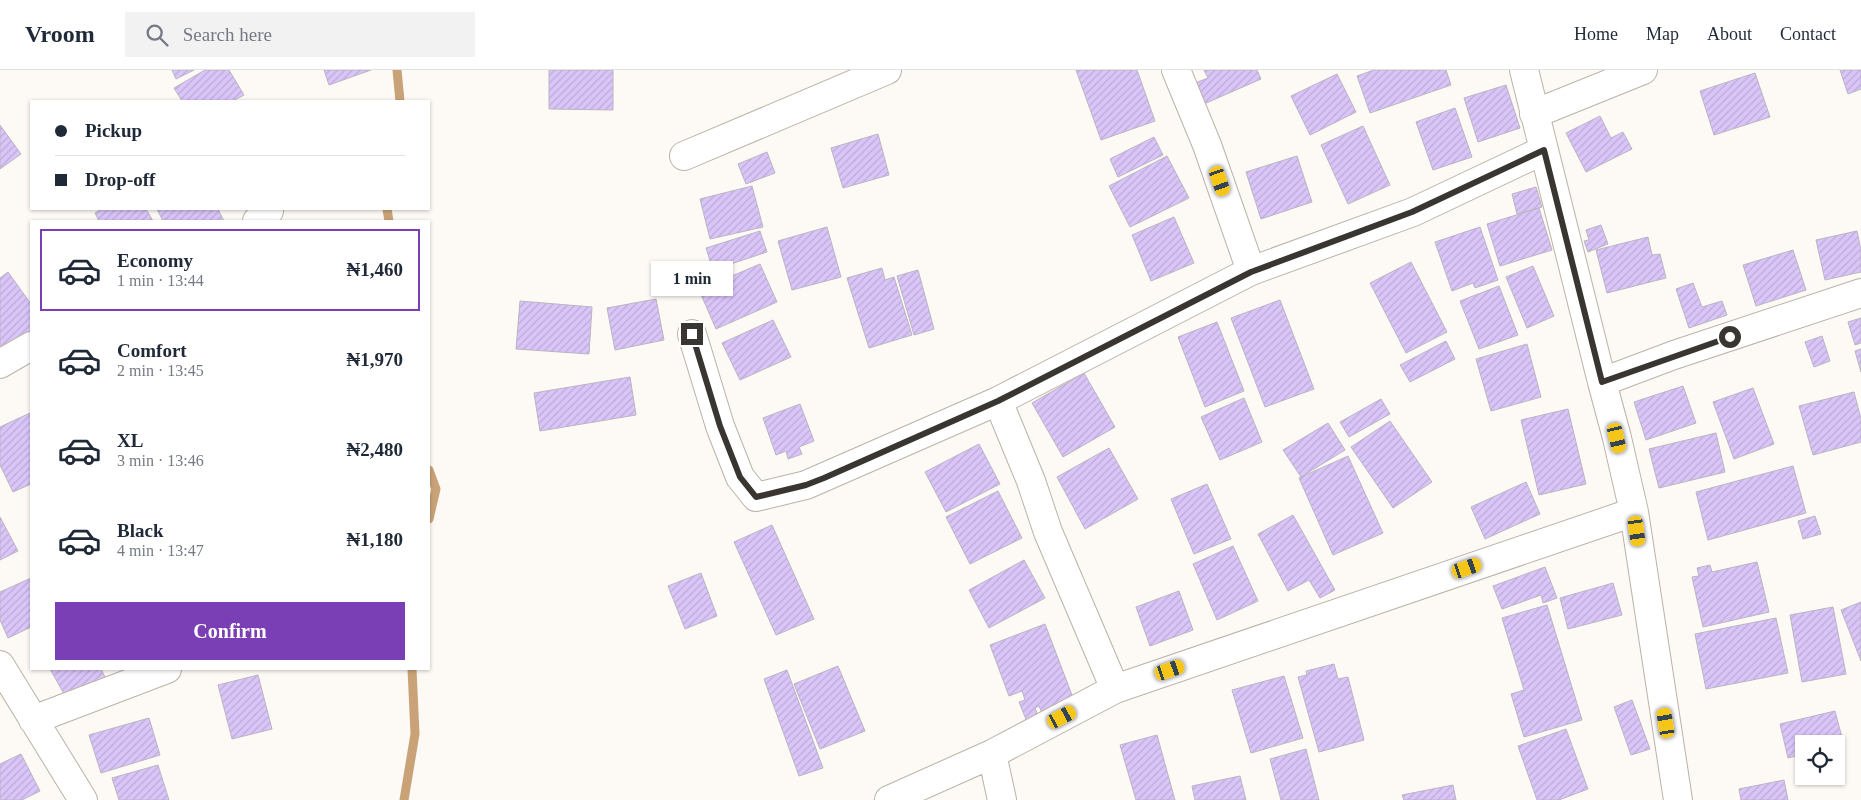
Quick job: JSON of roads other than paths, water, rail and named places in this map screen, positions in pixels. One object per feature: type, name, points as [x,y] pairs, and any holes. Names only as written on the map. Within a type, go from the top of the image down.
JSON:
[{"type":"street","points":[[684,156],[887,70]]},
{"type":"street","points":[[1176,70],[1204,137],[1251,272]]},
{"type":"street","points":[[1524,70],[1634,512],[1678,800]]},
{"type":"street","points":[[1534,114],[1644,70]]},
{"type":"street","points":[[692,334],[720,426],[740,477],[756,497],[806,485],[998,401],[1251,272],[1412,212],[1544,150]]},
{"type":"street","points":[[1602,382],[1674,355],[1861,293]]},
{"type":"street","points":[[0,364],[30,347]]},
{"type":"street","points":[[998,401],[1031,481],[1048,532],[1115,688]]},
{"type":"street","points":[[889,800],[992,754],[1115,688],[1634,512]]},
{"type":"street","points":[[0,665],[83,800]]},
{"type":"street","points":[[33,720],[164,670]]},
{"type":"street","points":[[992,754],[1002,800]]},
{"type":"waterway","points":[[397,70],[400,100]]},
{"type":"waterway","points":[[387,210],[389,220]]},
{"type":"waterway","points":[[430,473],[436,489],[430,515]]},
{"type":"waterway","points":[[404,800],[415,734],[412,670]]}]
